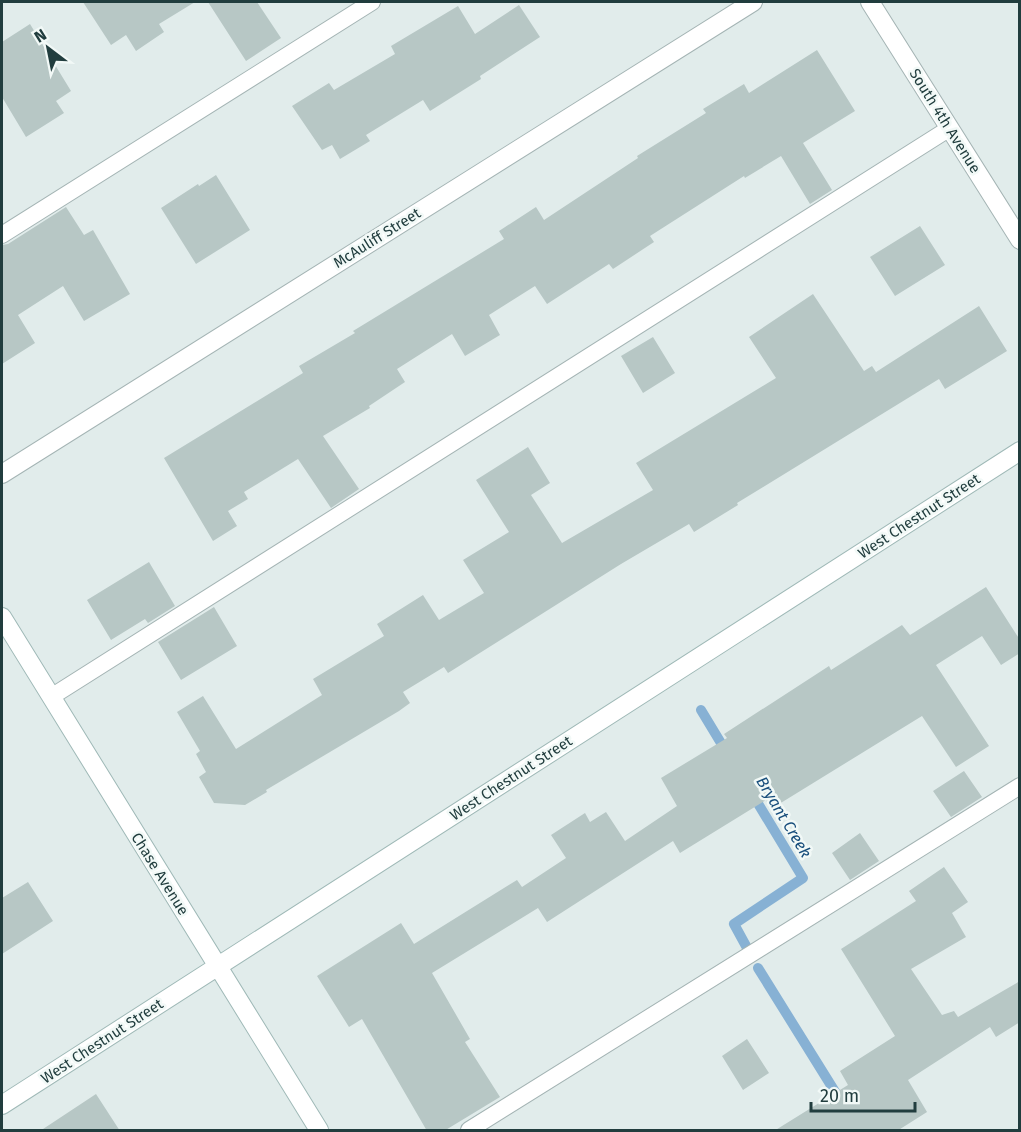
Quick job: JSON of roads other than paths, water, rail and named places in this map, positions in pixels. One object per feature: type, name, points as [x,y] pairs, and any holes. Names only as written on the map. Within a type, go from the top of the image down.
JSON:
[{"type":"street","name":"McAuliff Street","points":[[2,474],[753,2]]},
{"type":"street","name":"South 4th Avenue","points":[[870,2],[1020,240]]},
{"type":"street","name":"West Chestnut Street","points":[[2,1105],[1020,451]]},
{"type":"street","name":"Chase Avenue","points":[[2,617],[319,1131]]},
{"type":"lane","points":[[2,235],[372,2]]},
{"type":"lane","points":[[51,697],[950,128]]},
{"type":"lane","points":[[469,1131],[1020,786]]},
{"type":"waterway","name":"Bryant Creek","points":[[701,710],[727,753]]},
{"type":"waterway","name":"Bryant Creek","points":[[746,946],[734,924],[803,878],[751,792]]},
{"type":"waterway","name":"Bryant Creek","points":[[758,968],[842,1103]]}]
